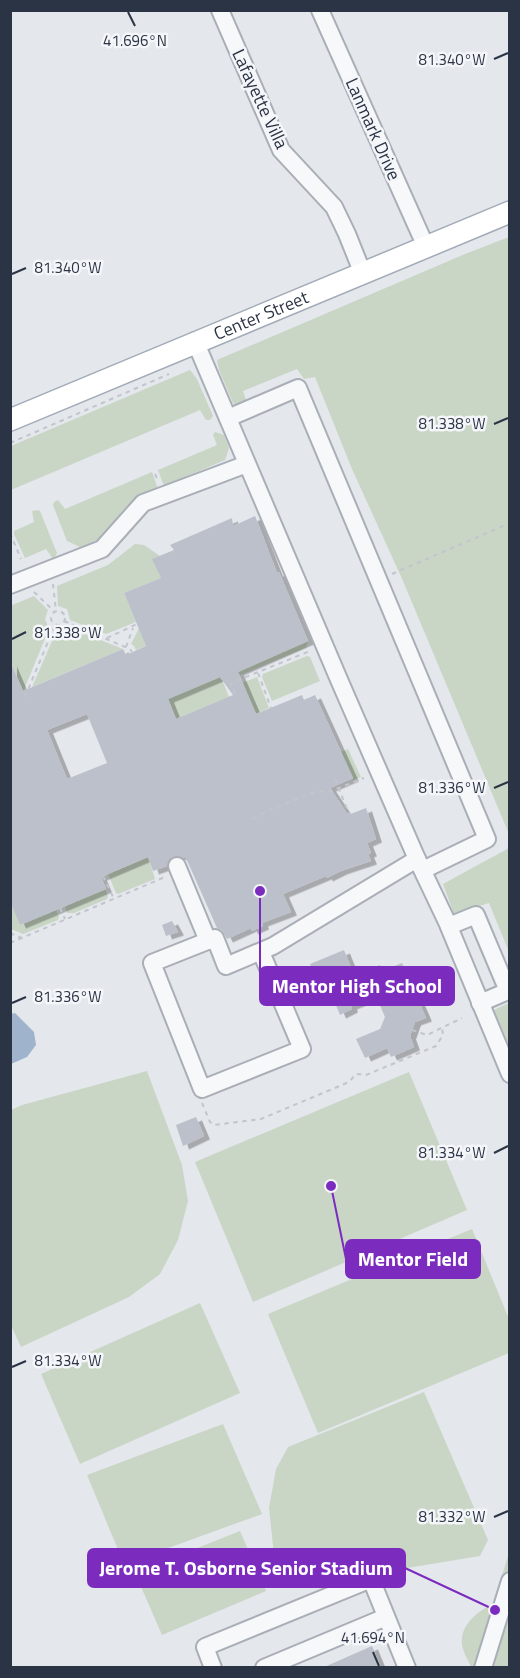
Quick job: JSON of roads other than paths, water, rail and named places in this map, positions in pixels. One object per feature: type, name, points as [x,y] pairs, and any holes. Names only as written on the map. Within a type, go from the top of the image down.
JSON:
[{"type":"main road","name":"Center Street","points":[[10,420],[510,212]]},
{"type":"street","name":"Lafayette Villa","points":[[220,10],[281,150],[334,207],[363,274]]},
{"type":"street","name":"Lanmark Drive","points":[[320,10],[426,247]]},
{"type":"street","points":[[195,342],[420,865],[449,927],[510,1074]]},
{"type":"street","points":[[228,418],[298,388],[487,839],[420,865],[261,952],[226,966],[215,938],[152,963],[202,1089],[302,1049],[261,952]]},
{"type":"street","points":[[10,585],[102,549],[143,504],[247,464]]},
{"type":"street","points":[[178,869],[208,940]]},
{"type":"street","points":[[449,927],[476,915],[508,991],[480,1003]]},
{"type":"street","points":[[213,1668],[205,1647],[371,1579],[407,1668]]},
{"type":"street","points":[[483,1668],[510,1581]]},
{"type":"street","points":[[264,1668],[386,1617]]},
{"type":"water","points":[[15,1013],[34,1032],[36,1045],[27,1057],[11,1064],[11,1014]]},
{"type":"place","name":"Mentor High School","points":[[260,891]]},
{"type":"place","name":"Mentor Field","points":[[331,1186]]},
{"type":"place","name":"Jerome T. Osborne Senior Stadium","points":[[495,1610]]}]
